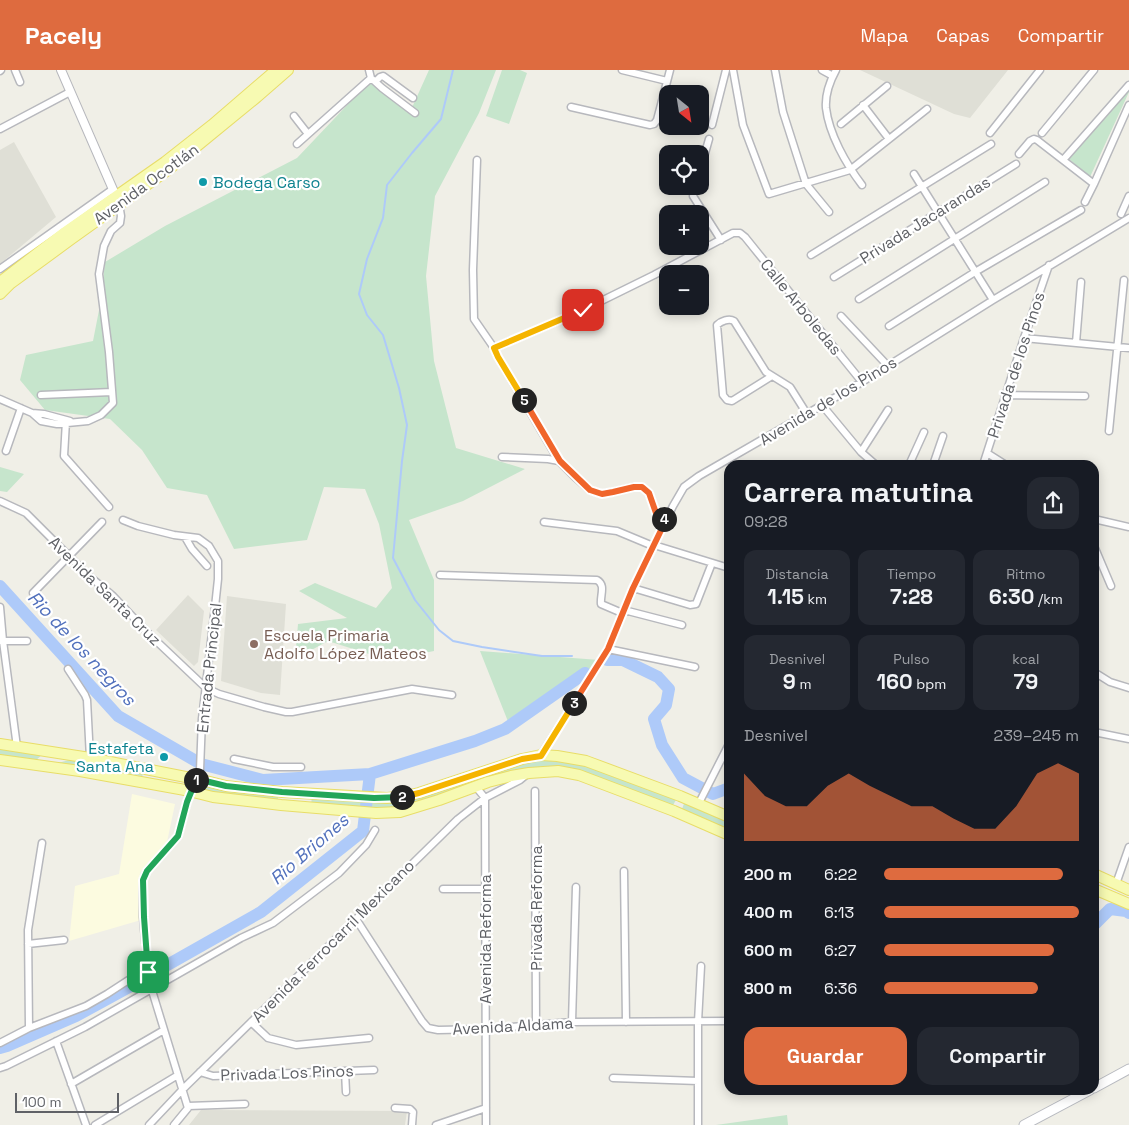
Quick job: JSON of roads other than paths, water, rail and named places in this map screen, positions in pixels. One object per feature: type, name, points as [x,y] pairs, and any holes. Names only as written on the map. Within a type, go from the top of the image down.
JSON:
[{"type":"main road","name":"Avenida Ocotlán","points":[[0,282],[65,232],[199,136],[276,70]]},
{"type":"main road","name":"Avenida Ocotlán","points":[[0,294],[116,196],[170,169],[288,70]]},
{"type":"main road","points":[[0,744],[198,775],[226,786],[282,792],[387,798],[419,793],[522,759],[557,756],[586,761],[680,796],[701,799],[724,814]]},
{"type":"main road","points":[[47,767],[45,762],[49,758],[69,758],[75,756]]},
{"type":"main road","points":[[0,760],[80,771],[213,797],[350,811],[386,812],[400,812],[414,808],[488,782],[511,776],[558,771],[579,775],[674,811],[724,833]]},
{"type":"main road","points":[[281,805],[282,792]]},
{"type":"main road","points":[[310,807],[311,794]]},
{"type":"main road","points":[[674,811],[680,796]]},
{"type":"main road","points":[[1099,876],[1129,890]]},
{"type":"main road","points":[[1099,892],[1129,904]]},
{"type":"main road","points":[[1099,1085],[1129,1069]]},
{"type":"main road","points":[[1024,1125],[1081,1095]]},
{"type":"street","points":[[15,70],[20,82]]},
{"type":"street","points":[[0,399],[32,413],[68,422],[88,421],[101,415],[113,403],[99,274],[104,246],[111,230],[120,223],[121,216],[116,196],[61,70]]},
{"type":"street","points":[[369,70],[373,79],[382,88],[415,113]]},
{"type":"street","points":[[622,70],[667,81]]},
{"type":"street","points":[[570,107],[650,125],[654,124],[657,120],[670,70]]},
{"type":"street","points":[[712,125],[726,70]]},
{"type":"street","points":[[733,70],[743,125],[769,194],[850,170],[927,109]]},
{"type":"street","points":[[775,70],[783,112],[806,184],[829,212]]},
{"type":"street","points":[[822,70],[834,73],[828,89],[826,107],[832,131],[850,170],[862,185]]},
{"type":"street","points":[[990,133],[1040,70]]},
{"type":"street","points":[[1042,133],[1094,70]]},
{"type":"street","points":[[297,144],[373,79],[383,76],[413,98]]},
{"type":"street","points":[[841,124],[887,86]]},
{"type":"street","points":[[1063,160],[1129,86]]},
{"type":"street","points":[[0,129],[70,92]]},
{"type":"street","points":[[863,105],[888,139]]},
{"type":"street","points":[[1085,202],[1129,105]]},
{"type":"street","points":[[294,116],[308,134]]},
{"type":"street","points":[[707,145],[709,139]]},
{"type":"street","points":[[1019,154],[1034,139],[1094,184]]},
{"type":"street","points":[[811,255],[991,144]]},
{"type":"street","points":[[477,160],[473,270],[474,319],[494,348],[560,461],[590,490],[602,494],[642,487],[649,493],[656,513],[666,520]]},
{"type":"street","name":"Privada Jacarandas","points":[[834,276],[1016,164]]},
{"type":"street","points":[[914,174],[993,300]]},
{"type":"street","points":[[859,299],[1045,182]]},
{"type":"street","points":[[494,348],[583,310],[721,240],[693,195]]},
{"type":"street","points":[[0,269],[116,196]]},
{"type":"street","points":[[1121,214],[1129,196]]},
{"type":"street","points":[[889,326],[975,272],[1081,210]]},
{"type":"street","name":"Avenida de los Pinos","points":[[727,460],[862,382],[1049,265],[1129,218]]},
{"type":"street","name":"Calle Arboledas","points":[[721,240],[740,233],[745,237],[862,382]]},
{"type":"street","name":"Privada de los Pinos","points":[[985,460],[1049,265]]},
{"type":"street","points":[[1109,431],[1124,280]]},
{"type":"street","points":[[1076,343],[1081,282]]},
{"type":"street","points":[[841,316],[888,366]]},
{"type":"street","points":[[772,376],[732,401],[726,400],[723,395],[716,326],[719,323],[732,320],[766,372],[790,387],[807,414]]},
{"type":"street","points":[[1024,338],[1129,348]]},
{"type":"street","points":[[41,395],[112,392]]},
{"type":"street","points":[[1005,395],[1085,396]]},
{"type":"street","points":[[822,405],[861,452],[870,460]]},
{"type":"street","points":[[6,451],[20,408]]},
{"type":"street","points":[[861,452],[888,410]]},
{"type":"street","points":[[68,422],[64,456],[109,507]]},
{"type":"street","points":[[911,460],[924,432]]},
{"type":"street","points":[[935,460],[943,436]]},
{"type":"street","points":[[987,452],[999,460]]},
{"type":"street","points":[[502,457],[560,461]]},
{"type":"street","name":"Avenida de los Pinos","points":[[541,756],[608,649],[633,588],[684,487],[724,462]]},
{"type":"street","name":"Avenida Santa Cruz","points":[[0,501],[26,513],[206,688]]},
{"type":"street","points":[[123,520],[138,526],[186,537],[192,549],[207,566]]},
{"type":"street","points":[[1099,520],[1129,527]]},
{"type":"street","points":[[33,593],[102,522]]},
{"type":"street","points":[[544,522],[617,531],[654,546],[724,567]]},
{"type":"street","name":"Entrada Principal","points":[[186,537],[198,538],[209,546],[218,561],[218,579],[202,719],[198,775],[192,792]]},
{"type":"street","points":[[1099,558],[1111,586]]},
{"type":"street","points":[[633,588],[690,605],[696,604],[712,563]]},
{"type":"street","points":[[440,575],[597,580],[602,586],[601,604],[623,612],[682,625]]},
{"type":"street","points":[[0,607],[2,641],[17,747]]},
{"type":"street","points":[[2,641],[27,641]]},
{"type":"street","points":[[608,649],[695,667]]},
{"type":"street","points":[[68,669],[87,700],[90,758]]},
{"type":"street","points":[[1099,675],[1110,682],[1129,688]]},
{"type":"street","points":[[206,688],[219,694],[286,712],[412,689],[452,695]]},
{"type":"street","points":[[1099,733],[1129,739]]},
{"type":"street","points":[[701,799],[724,753]]},
{"type":"street","points":[[234,759],[273,767],[301,767]]},
{"type":"street","name":"Avenida Ferrocarril Mexicano","points":[[148,1125],[458,819],[485,798],[520,780],[529,773]]},
{"type":"street","points":[[476,787],[485,798]]},
{"type":"street","points":[[174,1125],[188,1106],[147,968],[143,880],[147,871],[178,836],[187,802],[192,792]]},
{"type":"street","name":"Privada Reforma","points":[[535,792],[536,1025]]},
{"type":"street","name":"Avenida Reforma","points":[[485,798],[486,1125]]},
{"type":"street","points":[[0,1068],[85,1027],[241,938],[273,923],[339,873],[366,844],[375,830]]},
{"type":"street","points":[[29,1028],[28,930],[42,843]]},
{"type":"street","points":[[1116,884],[1129,847]]},
{"type":"street","points":[[624,871],[626,1022]]},
{"type":"street","points":[[572,1022],[576,887]]},
{"type":"street","points":[[443,889],[485,889]]},
{"type":"street","name":"Avenida Aldama","points":[[356,919],[428,1028],[438,1030],[485,1029],[572,1022],[724,1021]]},
{"type":"street","points":[[28,944],[64,940]]},
{"type":"street","points":[[698,1125],[698,1022],[701,966]]},
{"type":"street","points":[[0,1043],[29,1028],[86,1006],[147,968]]},
{"type":"street","points":[[251,1022],[268,1038],[296,1044],[369,1038]]},
{"type":"street","points":[[71,1084],[164,1030]]},
{"type":"street","points":[[56,1041],[86,1125]]},
{"type":"street","name":"Privada Los Pinos","points":[[200,1072],[213,1076],[374,1070]]},
{"type":"street","points":[[345,1071],[346,1092]]},
{"type":"street","points":[[95,1125],[178,1075]]},
{"type":"street","points":[[613,1078],[698,1081]]},
{"type":"street","points":[[188,1106],[245,1104]]},
{"type":"street","points":[[395,1108],[410,1109],[413,1112],[412,1125]]},
{"type":"street","points":[[436,1125],[486,1108]]},
{"type":"waterway","points":[[453,70],[441,119],[387,185],[383,218],[367,259],[359,294],[367,315],[383,335],[399,388],[407,425],[393,558],[415,600],[439,630],[453,641],[542,656],[572,656]]},
{"type":"waterway","name":"Rio de los negros","points":[[0,586],[118,716],[201,764],[263,780],[370,774]]},
{"type":"waterway","name":"Rio Briones","points":[[607,660],[623,660],[658,677],[669,689],[666,705],[654,719],[662,745],[683,778],[713,794],[724,790]]},
{"type":"waterway","name":"Rio Briones","points":[[155,972],[261,912],[363,831],[370,774],[475,741],[505,729],[585,673]]},
{"type":"waterway","name":"Rio Briones","points":[[1099,920],[1110,909],[1129,913]]},
{"type":"waterway","name":"Rio Briones","points":[[0,1048],[76,1016],[142,980]]},
{"type":"place","name":"Bodega Carso","points":[[203,182]]},
{"type":"place","name":"Escuela Primaria Adolfo López Mateos","points":[[254,644]]},
{"type":"place","name":"Estafeta Santa Ana","points":[[164,757]]}]
